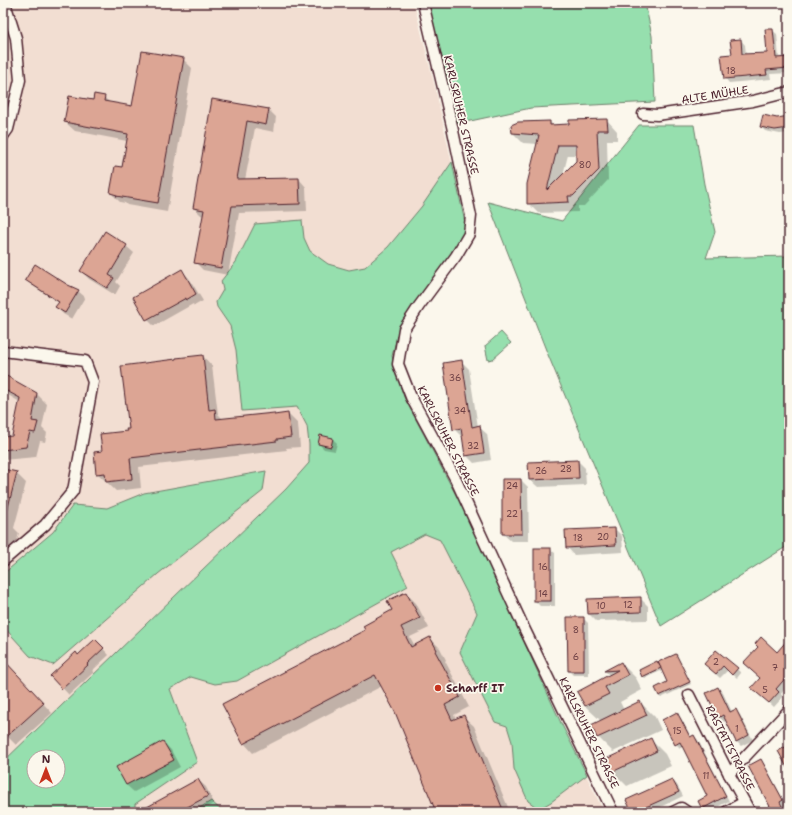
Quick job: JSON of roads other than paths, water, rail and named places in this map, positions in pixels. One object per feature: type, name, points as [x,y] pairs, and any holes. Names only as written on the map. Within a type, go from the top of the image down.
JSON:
[{"type":"street","points":[[3,136],[8,129],[20,80],[16,38],[5,3]]},
{"type":"street","name":"KARLSRUHER STRASSE","points":[[423,3],[452,126],[471,216],[469,234],[456,256],[404,329],[398,364],[410,397],[455,478],[524,628],[613,812]]},
{"type":"street","name":"ALTE MÜHLE","points":[[643,114],[657,116],[753,101],[789,92]]},
{"type":"street","points":[[3,351],[85,362],[93,382],[73,491],[44,525],[3,561]]},
{"type":"street","name":"RASTATTSTRASSE","points":[[689,695],[750,812]]},
{"type":"street","points":[[729,774],[789,710]]},
{"type":"street","points":[[726,812],[744,802]]},
{"type":"street","points":[[673,812],[681,808],[687,812]]},
{"type":"place","name":"Scharff IT","points":[[438,688]]}]
